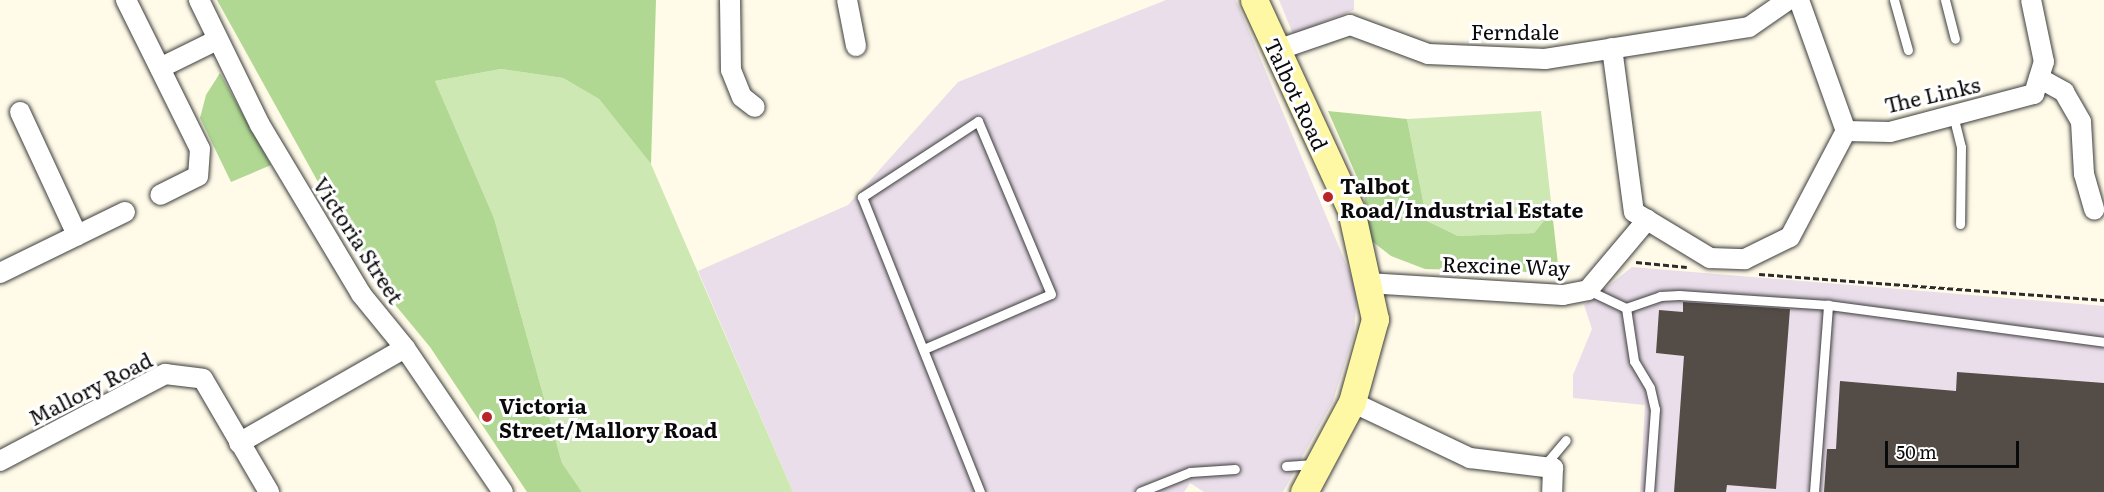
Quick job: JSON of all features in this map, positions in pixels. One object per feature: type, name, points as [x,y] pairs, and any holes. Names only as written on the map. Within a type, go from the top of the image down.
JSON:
[{"type":"street","points":[[126,0],[200,149],[198,176],[160,195]]},
{"type":"street","name":"Victoria Street","points":[[200,0],[217,40],[260,125],[361,294],[405,348],[503,492]]},
{"type":"street","points":[[729,0],[731,70],[742,98],[755,107]]},
{"type":"street","points":[[847,0],[856,46]]},
{"type":"street","name":"Talbot Road","points":[[1254,0],[1351,210],[1375,319],[1352,402],[1304,492]]},
{"type":"street","name":"Ferndale","points":[[1277,50],[1350,25],[1428,54],[1545,58],[1749,27],[1788,0]]},
{"type":"street","points":[[1612,48],[1634,212],[1710,258],[1744,259],[1790,237],[1846,131],[1799,0]]},
{"type":"street","points":[[2031,0],[2044,62],[2039,78],[2064,92],[2081,123],[2084,174],[2099,208]]},
{"type":"street","points":[[160,68],[217,40]]},
{"type":"street","name":"The Links","points":[[1846,131],[1890,132],[2034,94],[2039,78]]},
{"type":"street","points":[[20,112],[77,235]]},
{"type":"street","points":[[0,273],[125,212]]},
{"type":"street","name":"Rexcine Way","points":[[1367,284],[1563,295],[1588,290],[1647,220]]},
{"type":"street","points":[[268,492],[239,443],[405,348]]},
{"type":"street","name":"Mallory Road","points":[[0,461],[165,374],[203,379],[239,443]]},
{"type":"street","points":[[1352,402],[1470,458],[1553,468],[1552,492]]},
{"type":"lane","points":[[1894,0],[1908,50]]},
{"type":"lane","points":[[1945,0],[1955,39]]},
{"type":"lane","points":[[1953,115],[1961,147],[1960,224]]},
{"type":"lane","points":[[924,349],[1051,294],[978,121],[862,197],[980,492]]},
{"type":"lane","points":[[1588,290],[1626,308],[1660,296],[1679,295],[1828,304],[2104,342]]},
{"type":"lane","points":[[1814,492],[1828,304]]},
{"type":"lane","points":[[1626,308],[1634,361],[1650,388],[1655,409],[1649,492]]},
{"type":"lane","points":[[1553,468],[1550,460],[1566,440]]},
{"type":"lane","points":[[1286,466],[1319,464]]},
{"type":"lane","points":[[1140,492],[1190,472],[1235,469]]},
{"type":"path","points":[[1614,259],[1696,268]]},
{"type":"path","points":[[1756,273],[2104,300]]},
{"type":"shaded area","points":[[1166,0],[1236,0],[1357,290],[1354,335],[1333,401],[1283,492],[1204,492],[1190,483],[1184,492],[793,492],[698,271],[848,205],[958,82]]},
{"type":"shaded area","points":[[1279,0],[1354,0],[1354,10],[1293,34]]},
{"type":"shaded area","points":[[1632,267],[2104,306],[2104,492],[1640,492],[1645,405],[1573,398],[1573,375],[1592,329],[1584,305]]},
{"type":"green space","points":[[217,0],[656,0],[651,164],[599,99],[563,78],[501,69],[435,81],[494,218],[562,463],[582,492],[527,492],[430,347],[368,272]]},
{"type":"green space","points":[[501,69],[563,78],[599,99],[651,164],[793,492],[582,492],[562,463],[494,218],[435,81]]},
{"type":"green space","points":[[220,73],[271,165],[231,182],[200,118],[206,95]]},
{"type":"green space","points":[[1328,111],[1407,119],[1427,221],[1458,236],[1534,233],[1552,211],[1559,273],[1425,269],[1391,256],[1368,238],[1364,193]]},
{"type":"green space","points":[[1541,111],[1552,211],[1534,233],[1458,236],[1427,221],[1407,119]]},
{"type":"building","points":[[1683,302],[1790,309],[1776,489],[1727,485],[1726,492],[1674,492],[1684,356],[1656,353],[1659,310],[1683,312]]},
{"type":"building","points":[[1957,372],[2104,383],[2104,492],[1824,492],[1827,449],[1836,449],[1840,381],[1956,391]]},
{"type":"place","name":"Talbot Road/Industrial Estate","points":[[1328,197]]},
{"type":"place","name":"Victoria Street/Mallory Road","points":[[487,417]]}]
